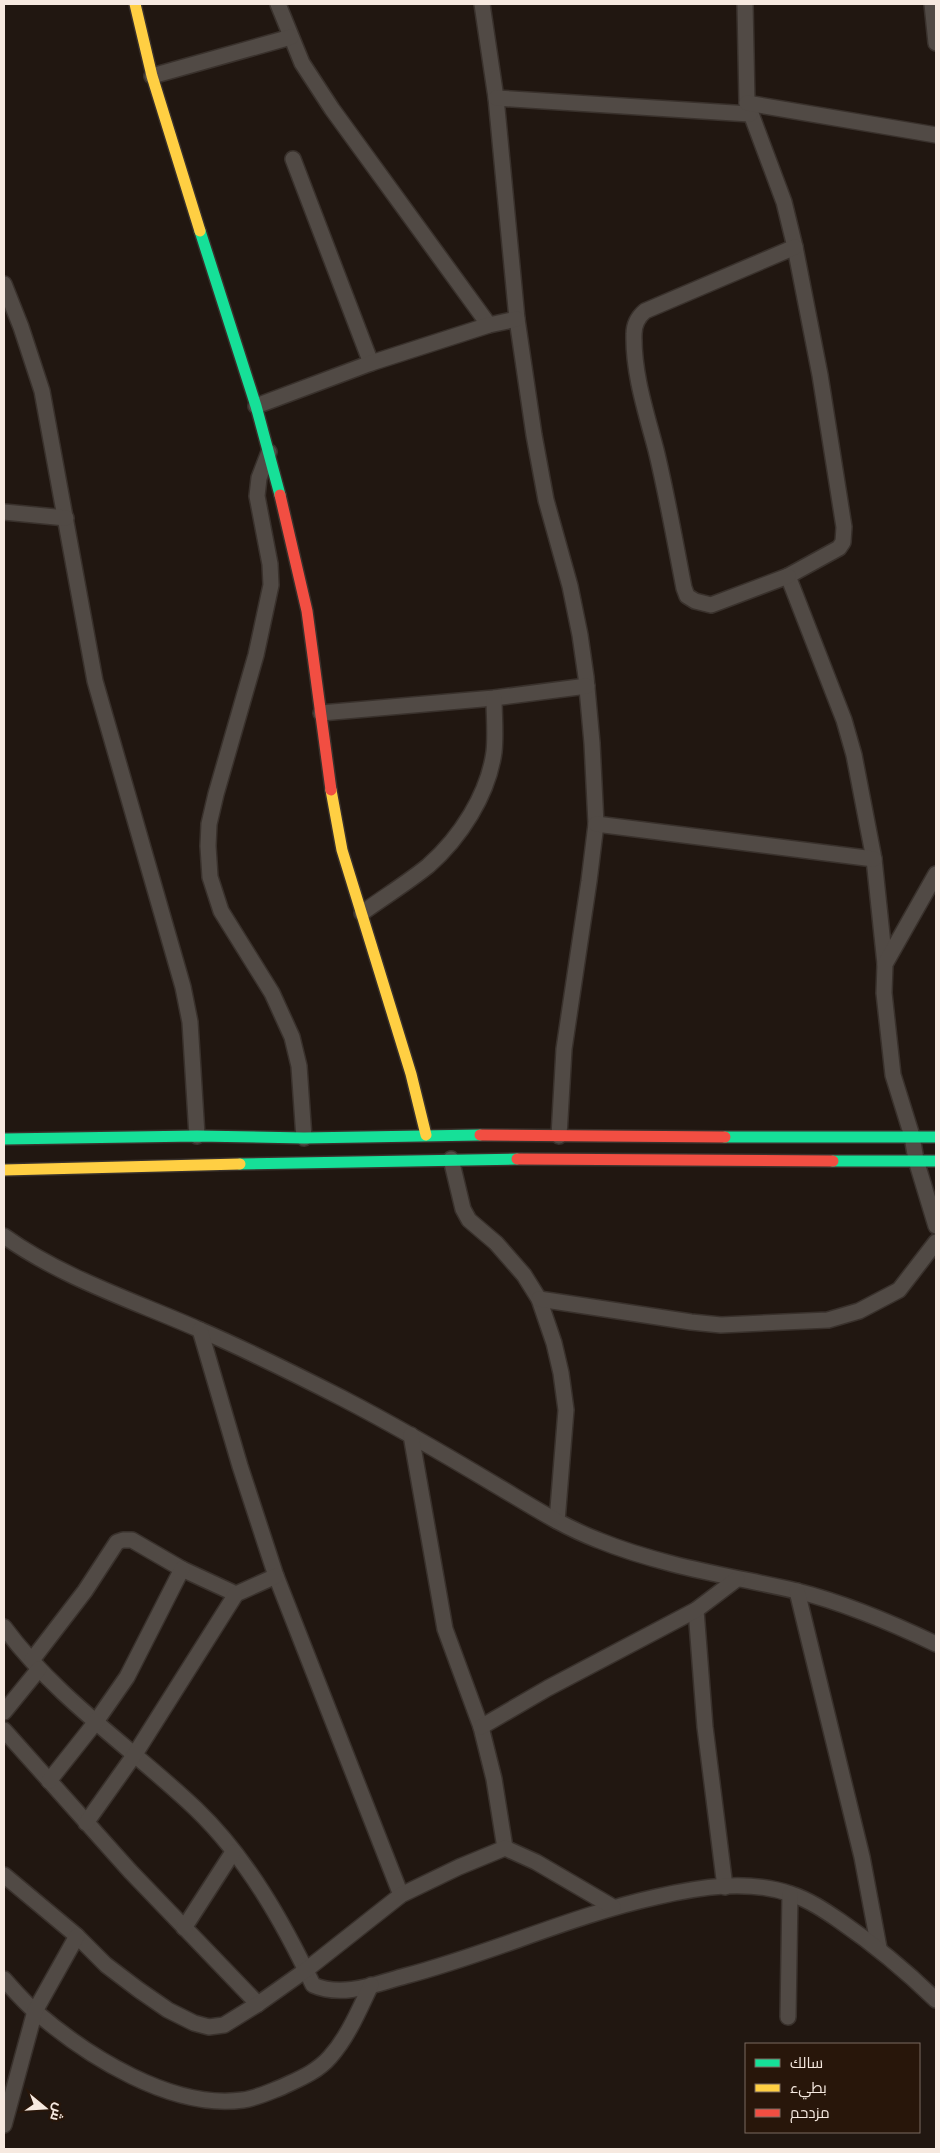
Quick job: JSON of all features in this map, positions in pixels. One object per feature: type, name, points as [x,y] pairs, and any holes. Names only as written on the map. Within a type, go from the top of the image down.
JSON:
[{"type":"street","points":[[135,4],[152,76],[269,452],[307,611],[334,810],[342,850],[411,1074],[426,1135]]},
{"type":"street","points":[[278,4],[302,63],[332,109],[489,325]]},
{"type":"street","points":[[482,4],[496,98],[517,319],[534,435],[546,500],[570,586],[580,635],[587,686],[596,824],[564,1049],[559,1136]]},
{"type":"street","points":[[745,4],[748,108],[784,202],[795,247],[820,375],[844,527],[843,542],[839,548],[788,576],[711,605],[695,601],[687,596],[684,588],[656,450],[644,409],[638,374],[634,334],[635,324],[645,311],[795,247]]},
{"type":"street","points":[[932,4],[936,43]]},
{"type":"street","points":[[152,76],[291,37]]},
{"type":"street","points":[[496,98],[748,108],[936,135]]},
{"type":"street","points":[[293,159],[371,363]]},
{"type":"street","points":[[4,284],[21,327],[42,391],[95,681],[126,795],[183,987],[190,1022],[197,1136]]},
{"type":"street","points":[[256,406],[371,363],[489,325],[517,319]]},
{"type":"street","points":[[269,452],[259,478],[257,496],[270,564],[270,585],[256,655],[216,794],[209,824],[208,846],[210,877],[222,911],[272,993],[292,1037],[299,1066],[296,1148]]},
{"type":"street","points":[[4,512],[66,518]]},
{"type":"street","points":[[788,576],[844,720],[854,755],[874,859],[886,964],[884,993],[893,1075],[912,1136],[916,1160],[936,1226]]},
{"type":"street","points":[[321,713],[494,698],[587,686]]},
{"type":"street","points":[[362,913],[428,865],[460,831],[473,809],[490,770],[493,757],[494,698]]},
{"type":"street","points":[[596,824],[874,859]]},
{"type":"street","points":[[886,964],[936,875]]},
{"type":"street","points":[[4,1170],[296,1148],[426,1135],[644,1138],[936,1137]]},
{"type":"street","points":[[4,1140],[197,1136],[296,1148],[450,1159],[936,1161]]},
{"type":"street","points":[[450,1159],[461,1201],[469,1220],[512,1259],[538,1299],[554,1344],[561,1373],[566,1410],[557,1521]]},
{"type":"street","points":[[4,1236],[38,1257],[72,1274],[200,1330],[341,1398],[411,1435],[557,1521],[598,1540],[737,1579],[797,1591],[837,1603],[936,1645]]},
{"type":"street","points":[[538,1299],[721,1325],[828,1320],[859,1311],[899,1290],[936,1242]]},
{"type":"street","points":[[200,1330],[240,1466],[276,1576],[336,1723],[401,1895]]},
{"type":"street","points":[[411,1435],[445,1629],[481,1727],[494,1779],[505,1848]]},
{"type":"street","points":[[4,1712],[117,1542],[132,1540],[182,1569],[236,1594]]},
{"type":"street","points":[[49,1781],[95,1723],[127,1677],[182,1569]]},
{"type":"street","points":[[86,1823],[135,1754],[236,1594],[276,1576]]},
{"type":"street","points":[[481,1727],[556,1684],[696,1610],[737,1579]]},
{"type":"street","points":[[797,1591],[862,1857],[880,1948]]},
{"type":"street","points":[[696,1610],[705,1727],[725,1887]]},
{"type":"street","points":[[4,1627],[35,1665],[95,1723],[135,1754],[197,1810],[233,1852],[279,1917],[313,1985],[324,1990],[334,1991],[371,1985],[428,1970],[613,1907],[688,1889],[756,1886],[790,1894],[817,1906],[880,1948],[936,2000]]},
{"type":"street","points":[[4,1732],[184,1928],[258,2004]]},
{"type":"street","points":[[4,1875],[77,1936],[106,1965],[139,1990],[168,2010],[194,2023],[209,2027],[224,2025],[258,2004],[306,1970],[401,1895],[459,1867],[505,1848],[536,1862],[613,1907]]},
{"type":"street","points":[[184,1928],[233,1852]]},
{"type":"street","points":[[788,2017],[790,1894]]},
{"type":"street","points":[[4,2125],[35,2011],[77,1936]]},
{"type":"street","points":[[4,1979],[35,2011],[82,2046],[129,2074],[182,2095],[208,2100],[244,2100],[262,2096],[319,2068],[331,2056],[345,2036],[371,1985]]},
{"type":"traffic: fast","points":[[200,231],[256,406],[280,495]]},
{"type":"traffic: fast","points":[[4,1139],[197,1136],[304,1138],[480,1135]]},
{"type":"traffic: fast","points":[[725,1137],[936,1137]]},
{"type":"traffic: fast","points":[[240,1164],[517,1159]]},
{"type":"traffic: fast","points":[[833,1161],[936,1161]]},
{"type":"traffic: slow","points":[[135,4],[152,76],[200,231]]},
{"type":"traffic: slow","points":[[331,790],[342,850],[411,1074],[426,1135]]},
{"type":"traffic: slow","points":[[4,1170],[240,1164]]},
{"type":"traffic: jam","points":[[280,495],[307,611],[331,790]]},
{"type":"traffic: jam","points":[[480,1135],[725,1137]]},
{"type":"traffic: jam","points":[[517,1159],[833,1161]]}]
